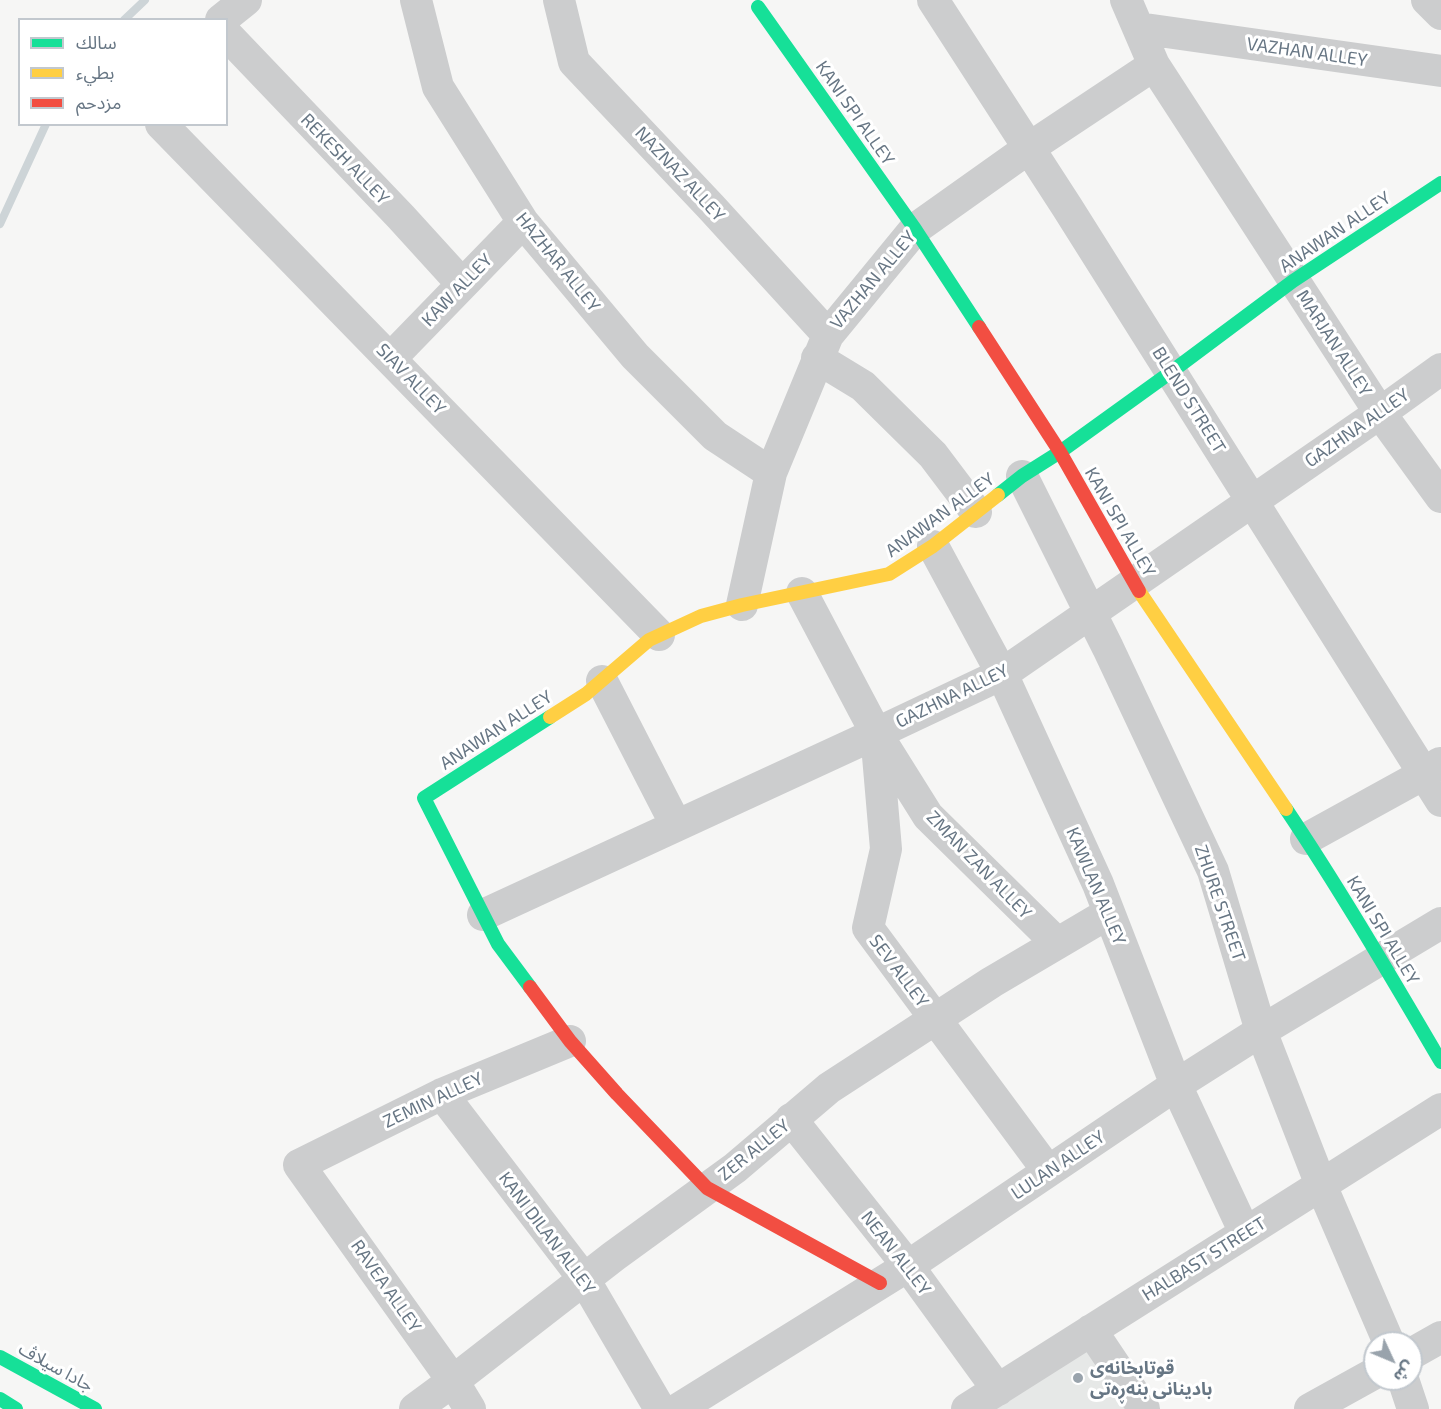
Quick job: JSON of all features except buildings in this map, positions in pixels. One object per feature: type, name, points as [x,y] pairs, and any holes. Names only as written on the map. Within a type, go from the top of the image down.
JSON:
[{"type":"street","points":[[223,18],[246,0]]},
{"type":"street","name":"HAZHAR ALLEY","points":[[416,0],[438,87],[523,222],[635,356],[715,436],[771,473]]},
{"type":"street","name":"NAZNAZ ALLEY","points":[[559,0],[574,62],[703,198],[823,346],[933,455],[976,512]]},
{"type":"street","name":"BLEND STREET","points":[[933,0],[1252,501],[1432,768],[1441,801]]},
{"type":"street","points":[[1427,0],[1441,14]]},
{"type":"street","name":"KANI SPI ALLEY","points":[[758,7],[915,229],[1060,452],[1133,582],[1306,839],[1441,1062]]},
{"type":"street","name":"VAZHAN ALLEY","points":[[1132,14],[1441,71]]},
{"type":"street","name":"MARJAN ALLEY","points":[[1132,14],[1154,64],[1380,413],[1441,497]]},
{"type":"street","name":"REKESH ALLEY","points":[[228,36],[462,284]]},
{"type":"street","name":"VAZHAN ALLEY","points":[[742,605],[771,473],[823,346],[915,229],[1029,148],[1154,64]]},
{"type":"street","name":"SIAV ALLEY","points":[[163,126],[659,635]]},
{"type":"street","name":"ANAWAN ALLEY","points":[[483,915],[424,798],[586,693],[649,639],[701,616],[889,574],[933,546],[1022,476],[1060,452],[1293,281],[1441,183]]},
{"type":"street","name":"KAW ALLEY","points":[[390,358],[523,222]]},
{"type":"street","name":"GAZHNA ALLEY","points":[[483,915],[1002,674],[1441,369]]},
{"type":"street","name":"ZHURE STREET","points":[[1022,476],[1090,612],[1213,872],[1261,1031],[1321,1185],[1384,1331]]},
{"type":"street","name":"KAWLAN ALLEY","points":[[933,546],[1002,674],[1098,884],[1176,1085],[1245,1233]]},
{"type":"street","name":"ZMAN ZAN ALLEY","points":[[802,593],[876,733],[928,816],[1057,944]]},
{"type":"street","points":[[602,681],[676,825]]},
{"type":"street","name":"SEV ALLEY","points":[[876,733],[885,849],[868,928],[1048,1172]]},
{"type":"street","points":[[1306,839],[1432,768]]},
{"type":"street","name":"ZER ALLEY","points":[[415,1409],[614,1256],[735,1168],[829,1088],[992,982],[1109,913]]},
{"type":"street","points":[[483,915],[498,944],[570,1041],[707,1188],[880,1283]]},
{"type":"street","name":"LULAN ALLEY","points":[[678,1409],[908,1266],[1176,1085],[1441,923]]},
{"type":"street","name":"ZEMIN ALLEY","points":[[299,1165],[442,1094],[570,1041]]},
{"type":"street","name":"KANI DILAN ALLEY","points":[[442,1094],[584,1279],[660,1409]]},
{"type":"street","name":"HALBAST STREET","points":[[967,1409],[1441,1109]]},
{"type":"street","name":"NEAN ALLEY","points":[[791,1119],[908,1266],[998,1389]]},
{"type":"street","name":"RAVEA ALLEY","points":[[299,1165],[453,1381],[470,1409]]},
{"type":"street","points":[[1091,1330],[1144,1409]]},
{"type":"street","points":[[1423,1347],[1441,1337]]},
{"type":"street","name":"جادا سیلاڤ","points":[[0,1357],[95,1409]]},
{"type":"street","points":[[1310,1409],[1363,1380]]},
{"type":"street","points":[[1407,1391],[1413,1409]]},
{"type":"street","points":[[0,1399],[16,1409]]},
{"type":"shaded area","name":"قوتابخانەی بادینانی بنەڕەتی","points":[[1094,1346],[1135,1409],[991,1409]]},
{"type":"waterway","points":[[126,18],[145,0]]},
{"type":"waterway","points":[[0,224],[45,126]]},
{"type":"traffic: fast","points":[[758,7],[915,229],[979,327]]},
{"type":"traffic: fast","points":[[998,495],[1171,372],[1293,281],[1441,183]]},
{"type":"traffic: fast","points":[[530,987],[498,944],[424,798],[550,717]]},
{"type":"traffic: fast","points":[[1286,809],[1346,903],[1441,1062]]},
{"type":"traffic: fast","points":[[0,1357],[95,1409]]},
{"type":"traffic: fast","points":[[0,1399],[16,1409]]},
{"type":"traffic: slow","points":[[550,717],[586,694],[649,640],[701,616],[889,574],[933,546],[998,495]]},
{"type":"traffic: slow","points":[[1139,591],[1286,809]]},
{"type":"traffic: jam","points":[[979,327],[1060,452],[1139,591]]},
{"type":"traffic: jam","points":[[530,987],[570,1041],[707,1188],[880,1283]]},
{"type":"place","name":"قوتابخانەی بادینانی بنەڕەتی","points":[[1078,1378]]}]
